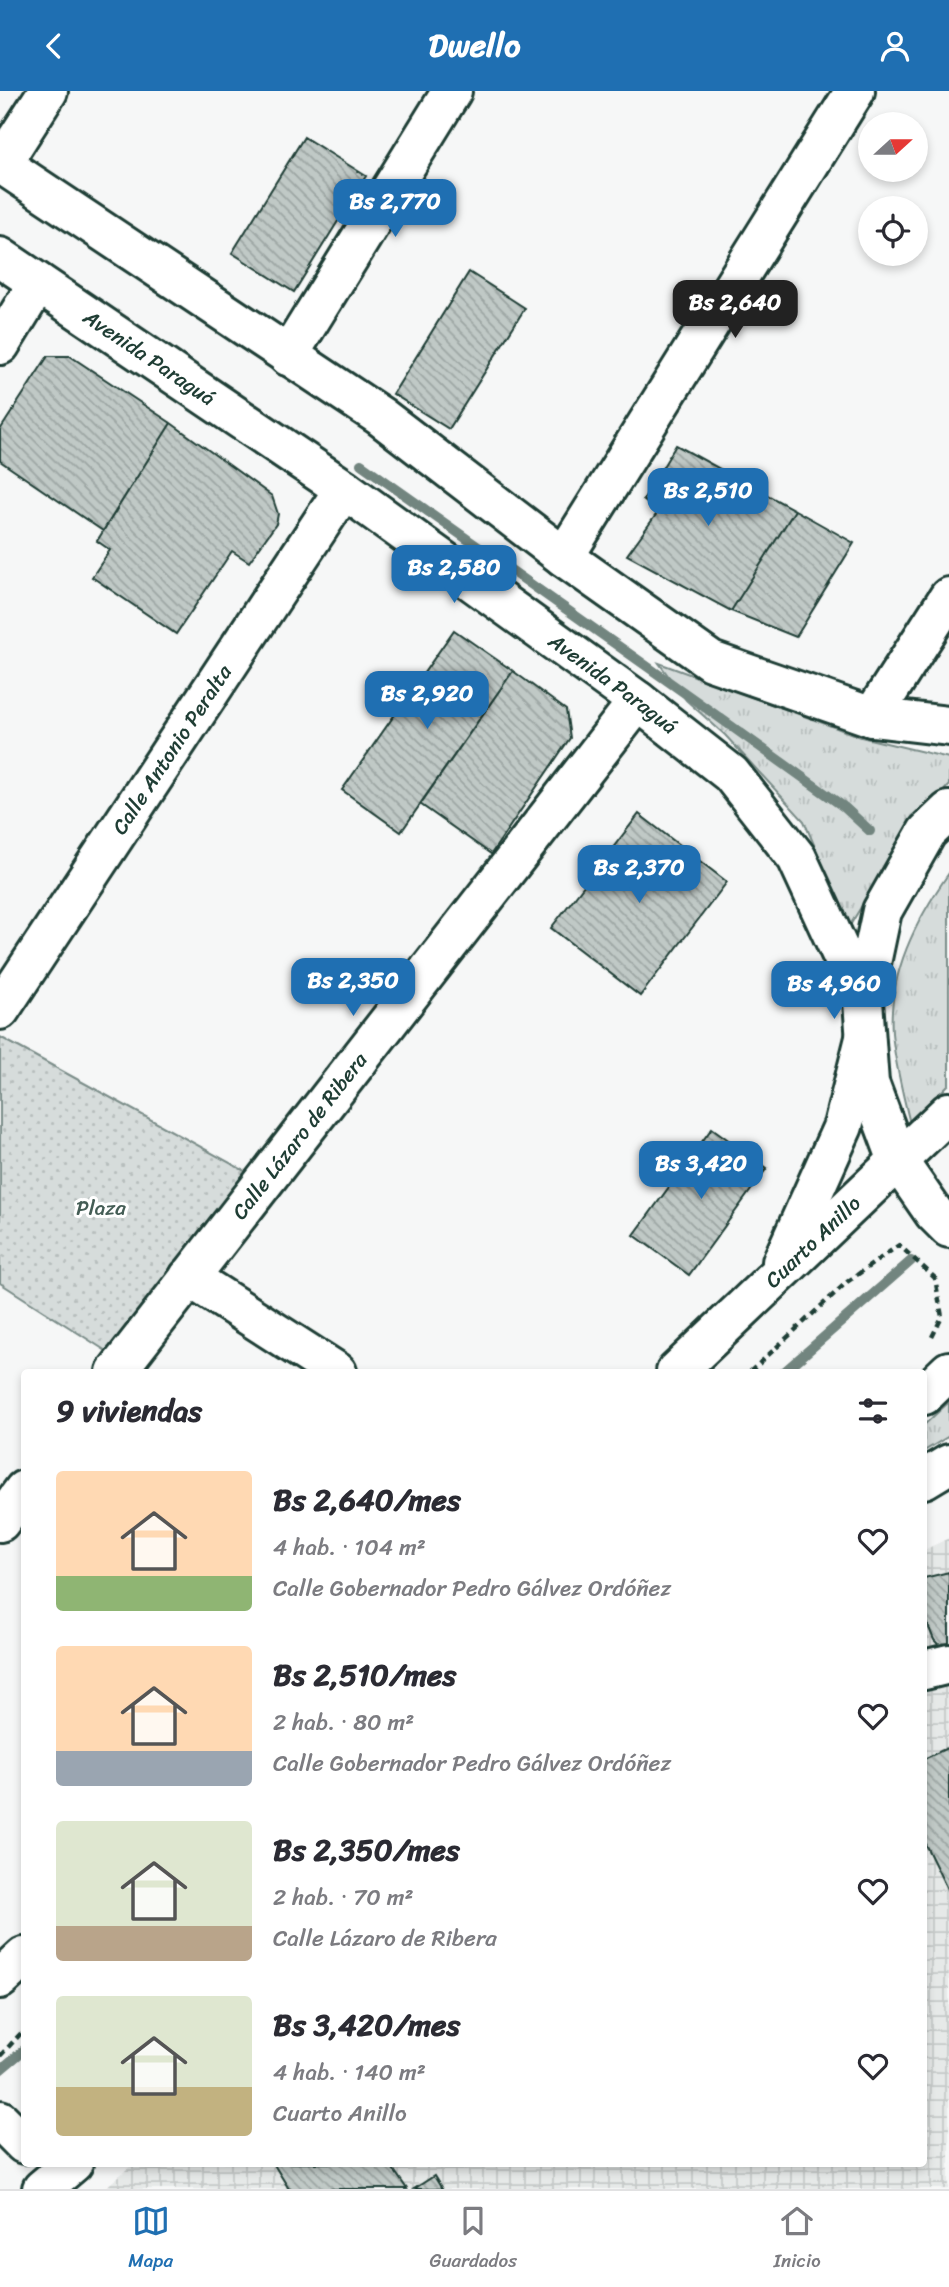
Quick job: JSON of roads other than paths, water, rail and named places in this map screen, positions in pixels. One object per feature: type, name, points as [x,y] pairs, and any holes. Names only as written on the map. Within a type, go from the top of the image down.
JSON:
[{"type":"main road","points":[[48,91],[0,164],[380,416],[564,557],[711,661],[872,717],[949,726]]},
{"type":"main road","points":[[288,356],[452,91]]},
{"type":"main road","points":[[564,557],[855,91]]},
{"type":"main road","name":"Avenida Paraguá","points":[[0,257],[344,489],[638,701],[731,775],[797,858],[863,1000]]},
{"type":"main road","points":[[0,345],[38,283]]},
{"type":"main road","name":"Calle Antonio Peralta","points":[[0,1010],[344,489]]},
{"type":"main road","points":[[872,717],[949,597]]},
{"type":"main road","name":"Calle Lázaro de Ribera","points":[[118,1369],[638,701]]},
{"type":"main road","points":[[949,811],[927,832],[882,911],[863,1000],[869,1083],[898,1161],[934,1213],[949,1229]]},
{"type":"main road","points":[[774,1279],[843,1126],[865,1038]]},
{"type":"main road","name":"Cuarto Anillo","points":[[679,1369],[949,1112]]},
{"type":"main road","points":[[189,1277],[332,1369]]},
{"type":"main road","points":[[927,1388],[940,1355]]},
{"type":"main road","points":[[927,1477],[949,1464]]},
{"type":"main road","points":[[0,1522],[21,1494]]},
{"type":"main road","points":[[927,1668],[949,1664]]},
{"type":"main road","points":[[0,1979],[21,1960]]},
{"type":"waterway","points":[[361,464],[844,807],[870,831]]},
{"type":"waterway","points":[[787,1369],[911,1261]]},
{"type":"waterway","points":[[0,2070],[21,2052]]},
{"type":"park label","name":"Plaza","points":[[101,1208]]}]
